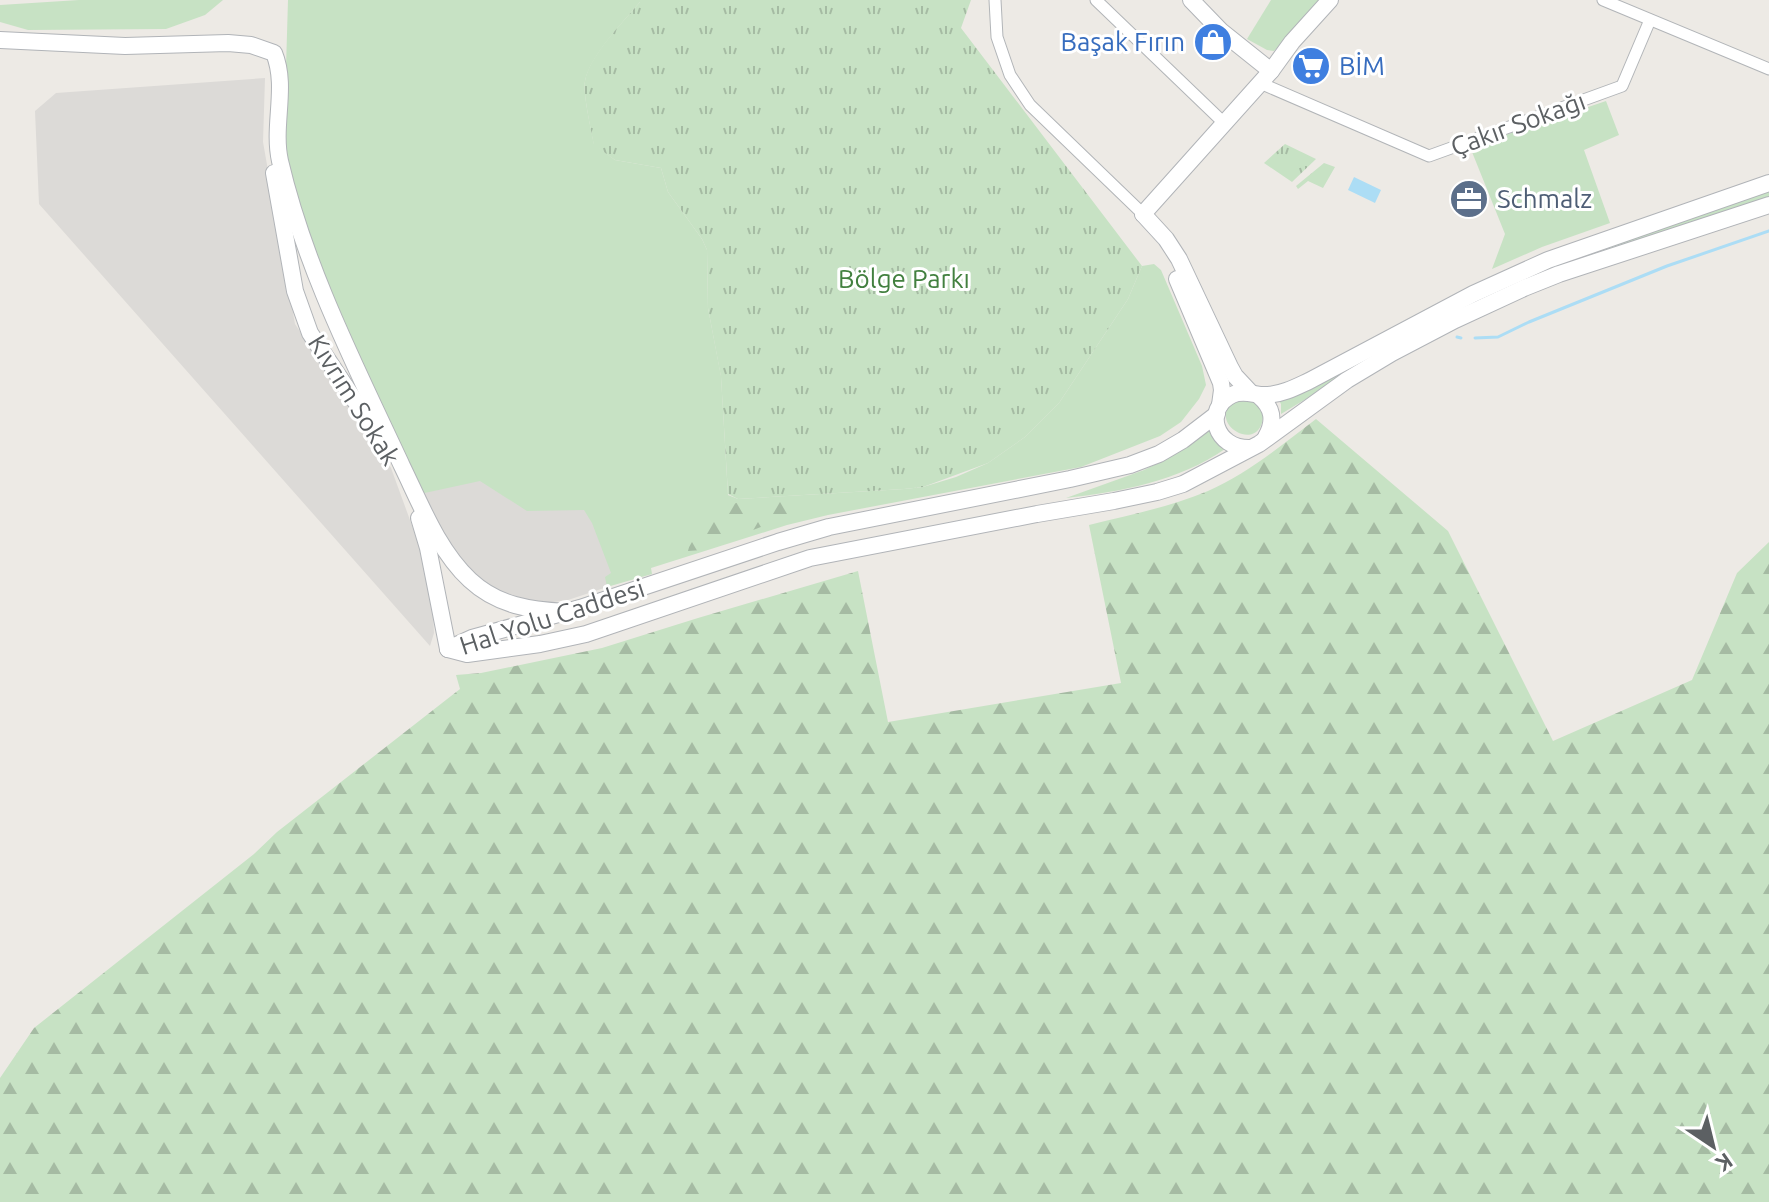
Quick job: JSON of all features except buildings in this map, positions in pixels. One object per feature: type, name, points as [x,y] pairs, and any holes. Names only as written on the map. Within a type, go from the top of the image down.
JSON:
[{"type":"main road","points":[[1191,0],[1266,77]]},
{"type":"main road","points":[[1143,214],[1266,77],[1330,0]]},
{"type":"main road","points":[[1266,77],[1299,48],[1344,0]]},
{"type":"main road","points":[[0,40],[125,46],[228,43],[251,45],[274,53],[281,76],[278,150],[307,254],[375,408],[436,535],[470,580],[496,599],[532,610],[566,612]]},
{"type":"main road","name":"Kıvrım Sokak","points":[[274,53],[271,73],[273,168],[295,291],[310,333],[397,464],[409,490],[428,548],[448,649]]},
{"type":"main road","points":[[1218,410],[1233,394],[1277,394],[1309,381],[1473,294],[1548,260],[1769,183]]},
{"type":"main road","points":[[1143,214],[1171,264],[1221,383],[1216,423],[1219,432],[1232,445],[1250,448],[1347,380],[1392,353],[1524,288],[1600,259],[1769,205]]},
{"type":"main road","points":[[1143,214],[1179,259],[1235,376],[1271,410],[1271,429],[1266,437]]},
{"type":"main road","name":"Hal Yolu Caddesi","points":[[448,649],[472,638],[566,612],[829,527],[1130,465],[1159,454],[1183,440],[1218,410]]},
{"type":"main road","name":"Hal Yolu Caddesi","points":[[448,649],[467,654],[586,634],[810,558],[1157,492],[1183,484],[1250,448]]},
{"type":"street","points":[[995,0],[997,37],[1010,75],[1030,105],[1143,214]]},
{"type":"street","points":[[1096,0],[1224,123]]},
{"type":"street","points":[[1603,0],[1769,69]]},
{"type":"street","name":"Çakır Sokağı","points":[[1266,77],[1429,156],[1622,86],[1650,20]]},
{"type":"shaded area","points":[[265,78],[263,142],[295,324],[391,468],[422,553],[433,613],[434,633],[430,646],[39,204],[35,111],[56,93]]},
{"type":"shaded area","points":[[478,477],[585,508],[623,563],[607,587],[568,600],[540,604],[502,594],[478,581],[461,564],[420,494]]},
{"type":"green space","points":[[79,0],[223,0],[205,15],[166,29],[28,30],[0,22],[0,5]]},
{"type":"green space","points":[[288,0],[640,0],[600,50],[588,71],[585,87],[588,112],[594,144],[615,160],[661,168],[668,192],[707,250],[708,308],[721,376],[728,495],[738,499],[923,487],[988,463],[1025,437],[1059,403],[1128,299],[1142,266],[1154,264],[1161,270],[1202,366],[1206,385],[1181,422],[1160,436],[1081,467],[787,525],[651,568],[652,574],[607,587],[605,577],[611,573],[584,510],[527,511],[480,481],[420,494],[316,256],[288,164],[284,135]]},
{"type":"green space","name":"Bölge Parkı","points":[[640,0],[971,0],[961,28],[1142,266],[1128,299],[1059,403],[1025,437],[988,463],[923,487],[738,499],[728,494],[721,377],[708,308],[707,250],[668,192],[661,168],[615,160],[594,145],[588,112],[585,81],[588,71],[600,50]]},
{"type":"green space","points":[[1271,0],[1320,0],[1274,51],[1247,39]]},
{"type":"green space","points":[[1606,101],[1619,135],[1584,150],[1610,223],[1492,269],[1505,234],[1470,147]]},
{"type":"green space","points":[[1285,144],[1316,159],[1292,182],[1264,163]]},
{"type":"green space","points":[[1324,163],[1335,167],[1323,188],[1308,181],[1298,189],[1296,186]]},
{"type":"green space","points":[[1769,191],[1769,197],[1558,265],[1456,312],[1510,282],[1556,263]]},
{"type":"green space","points":[[1407,338],[1281,414],[1281,404],[1276,395]]},
{"type":"green space","points":[[1248,397],[1263,408],[1262,423],[1257,431],[1249,435],[1233,429],[1227,422],[1226,414],[1230,405]]},
{"type":"green space","points":[[1316,419],[1448,531],[1553,741],[1692,680],[1737,573],[1769,542],[1769,1202],[0,1202],[0,1078],[34,1028],[460,689],[456,675],[481,673],[602,648],[858,571],[888,722],[1121,683],[1089,525],[1194,497],[1223,484]]},
{"type":"green space","points":[[1209,429],[1215,441],[1225,449],[1207,460],[1148,483],[1066,498],[1144,470],[1170,457]]},
{"type":"green space","points":[[821,495],[822,503],[702,550],[688,551],[692,534],[704,514],[739,502]]},
{"type":"water","points":[[1354,177],[1381,190],[1375,203],[1348,190]]},
{"type":"waterway","points":[[1475,338],[1498,337],[1667,266],[1769,231]]},
{"type":"waterway","points":[[1457,337],[1461,338]]},
{"type":"place","name":"Başak Fırın","points":[[1213,42]]},
{"type":"place","name":"BİM","points":[[1311,66]]},
{"type":"place","name":"Schmalz","points":[[1469,199]]}]
